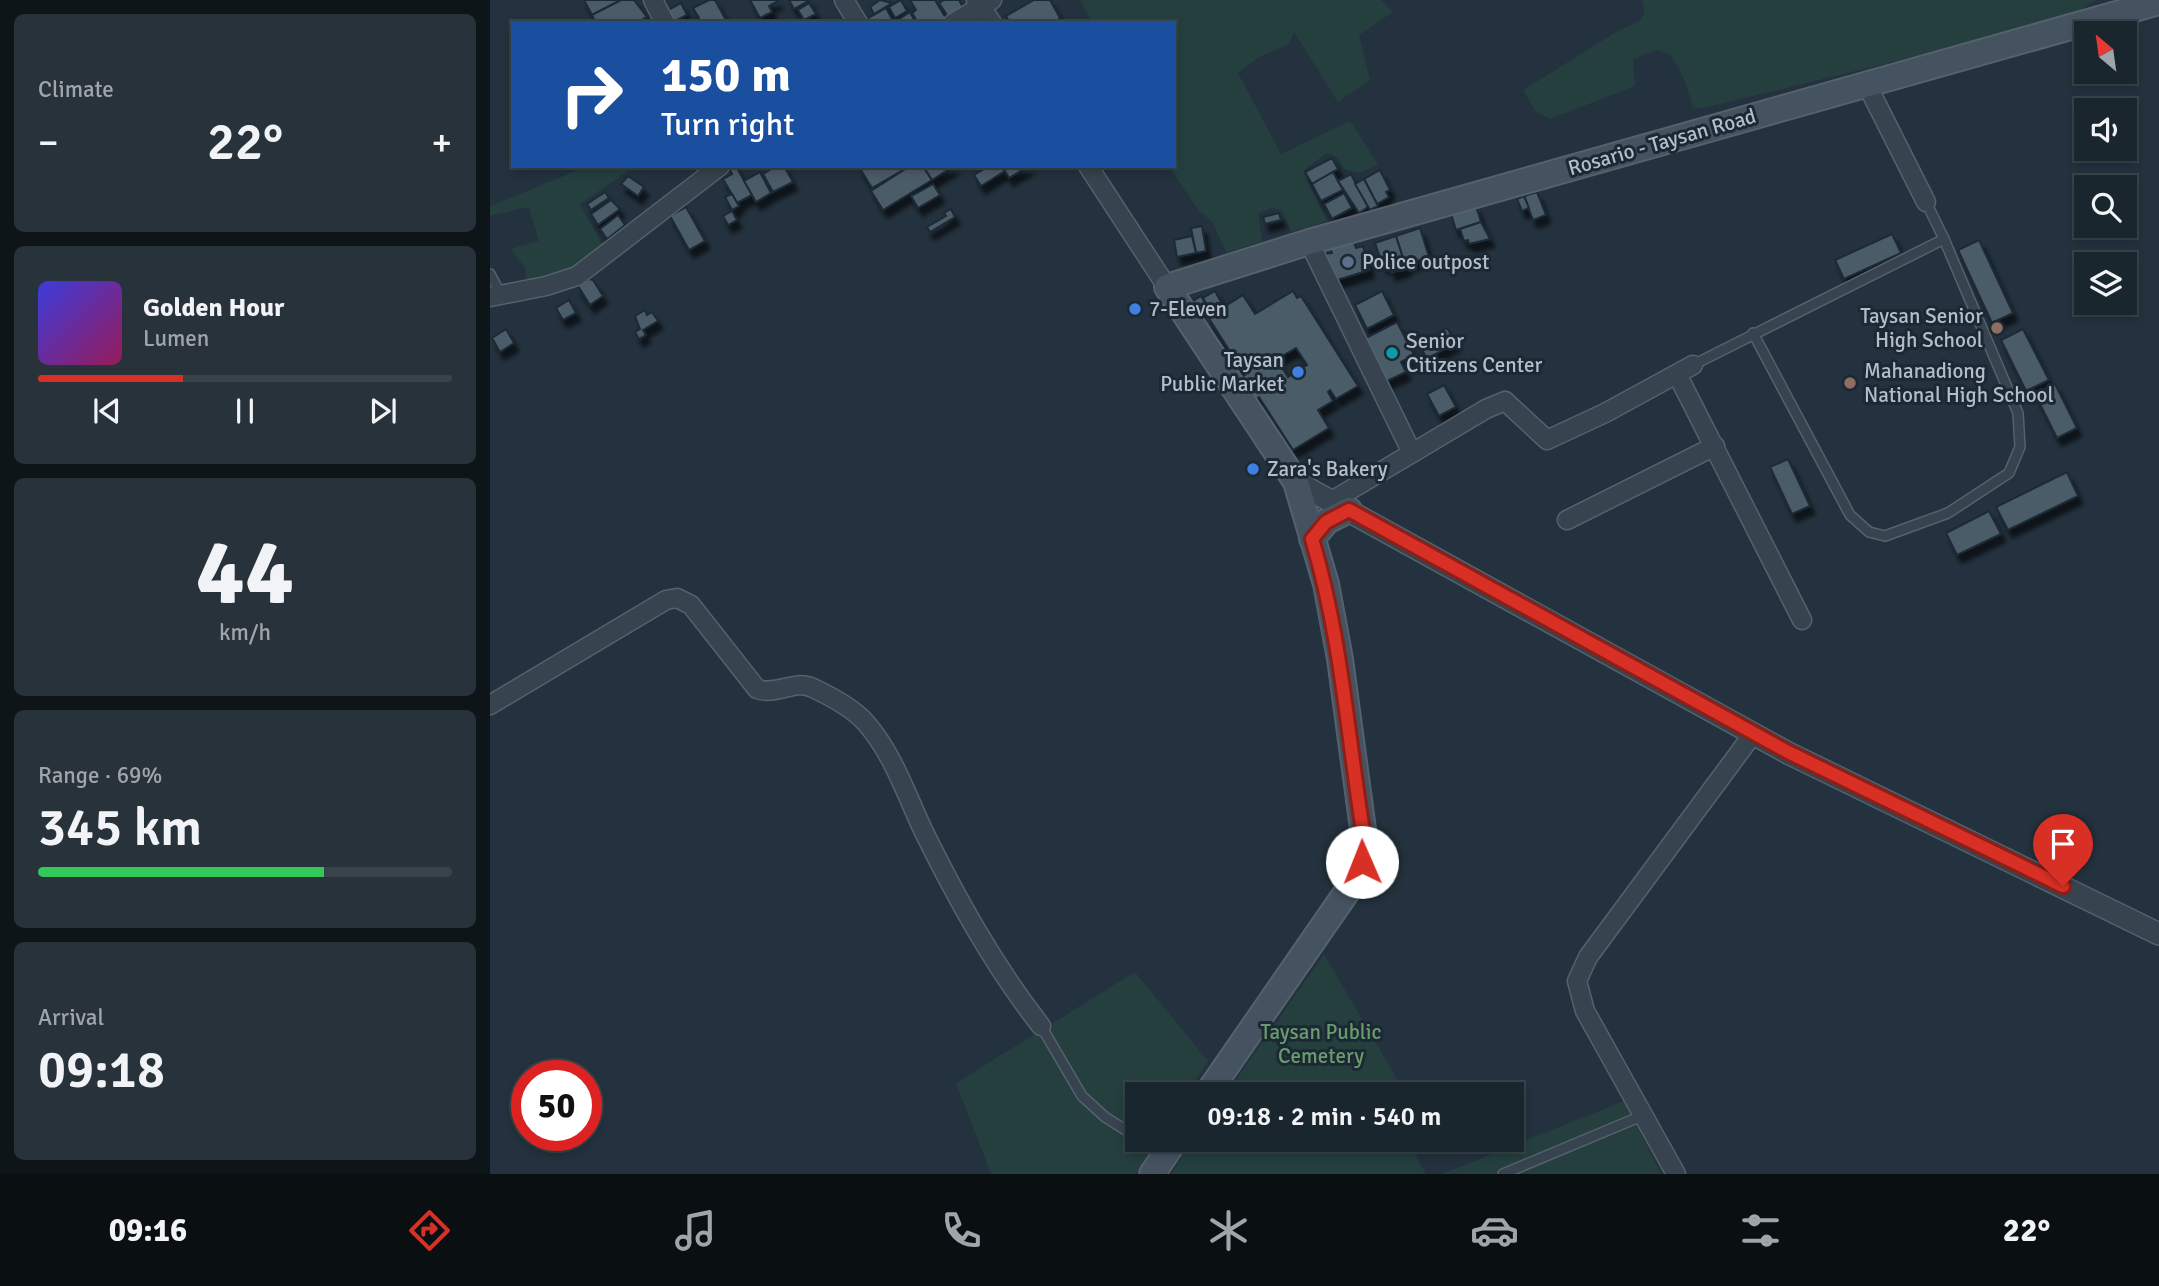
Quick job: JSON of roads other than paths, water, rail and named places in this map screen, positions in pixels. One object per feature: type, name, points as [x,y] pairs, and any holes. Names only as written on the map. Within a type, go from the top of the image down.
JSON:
[{"type":"main road","name":"Rosario - Taysan Road","points":[[1167,287],[1309,242],[2159,2]]},
{"type":"main road","points":[[1167,287],[1296,482],[1326,584],[1340,659],[1365,844],[1362,862],[1353,883],[1215,1082]]},
{"type":"main road","points":[[1312,539],[1340,506]]},
{"type":"street","points":[[844,0],[857,21]]},
{"type":"street","points":[[658,2],[664,21]]},
{"type":"street","points":[[956,21],[983,2],[991,21]]},
{"type":"street","points":[[1867,85],[1926,202]]},
{"type":"street","points":[[495,296],[577,276],[717,168]]},
{"type":"street","points":[[1089,168],[1167,287]]},
{"type":"street","points":[[1309,242],[1412,453]]},
{"type":"street","points":[[1340,506],[1412,453],[1486,409],[1505,401],[1547,440],[1685,369],[1715,446],[1802,620]]},
{"type":"street","points":[[1567,520],[1715,446]]},
{"type":"street","points":[[1296,482],[1753,734],[2159,934]]},
{"type":"street","points":[[490,705],[666,600],[677,598],[691,605],[757,689],[767,692],[801,684],[811,687],[864,720],[886,749],[924,832],[998,970],[1041,1026]]},
{"type":"street","points":[[1676,1174],[1585,1011],[1577,981],[1588,957],[1753,734]]},
{"type":"lane","points":[[1753,333],[1850,515],[1869,532],[1885,536],[1948,513],[2009,473],[2020,447],[2018,413],[1926,202]]},
{"type":"lane","points":[[1685,369],[1944,239]]},
{"type":"lane","points":[[490,274],[495,296]]},
{"type":"lane","points":[[1041,1026],[1082,1096],[1105,1117],[1125,1130]]},
{"type":"lane","points":[[1503,1174],[1644,1115]]},
{"type":"place","name":"Police outpost","points":[[1348,262]]},
{"type":"place","name":"7-Eleven","points":[[1135,309]]},
{"type":"place","name":"Taysan Senior High School","points":[[1997,328]]},
{"type":"place","name":"Senior Citizens Center","points":[[1392,353]]},
{"type":"place","name":"Taysan Public Market","points":[[1298,372]]},
{"type":"place","name":"Mahanadiong National High School","points":[[1850,383]]},
{"type":"place","name":"Zara's Bakery","points":[[1253,469]]},
{"type":"park label","name":"Taysan Public Cemetery","points":[[1321,1044]]}]
